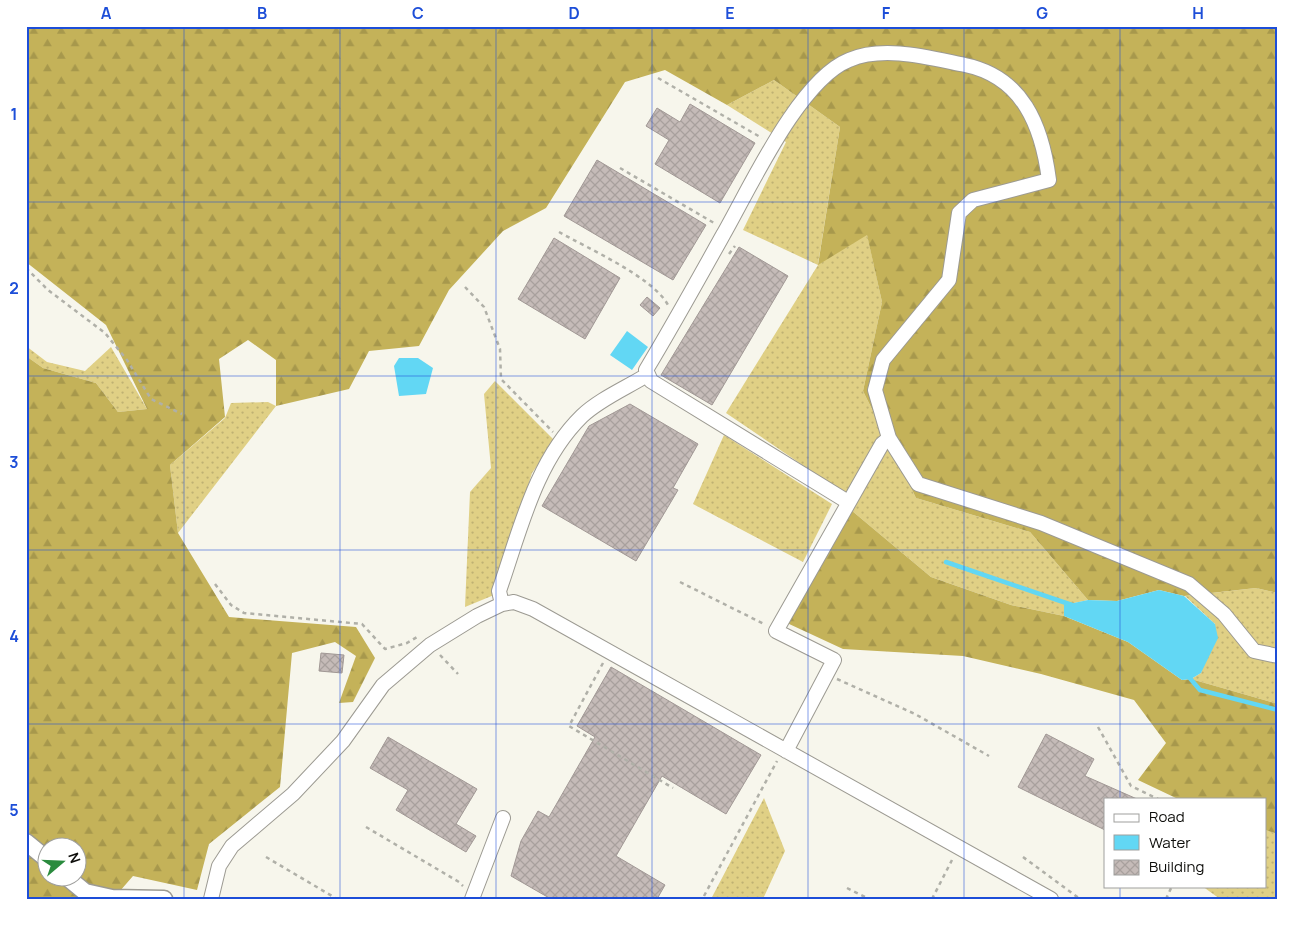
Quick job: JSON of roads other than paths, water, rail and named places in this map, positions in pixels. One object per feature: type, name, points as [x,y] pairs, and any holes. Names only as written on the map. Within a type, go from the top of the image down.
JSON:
[{"type":"street","points":[[848,502],[651,381],[646,370],[774,145],[798,107],[828,72],[850,59],[887,53],[915,54],[982,69],[1010,85],[1029,112],[1046,153],[1049,180],[973,200],[959,213],[949,280],[883,360],[875,390],[889,438],[918,484],[1041,523],[1189,584],[1224,614],[1254,651],[1278,656]]},
{"type":"street","points":[[502,604],[499,591],[537,482],[563,438],[594,406],[647,375]]},
{"type":"street","points":[[786,751],[834,660],[776,631],[848,502],[882,444],[889,438]]},
{"type":"street","points":[[211,899],[219,866],[232,846],[293,794],[343,741],[383,685],[427,639],[502,604],[514,602],[534,608],[1051,899]]},
{"type":"street","points":[[468,893],[504,818]]},
{"type":"street","points":[[26,842],[38,852]]},
{"type":"street","points":[[80,888],[85,892],[112,898],[164,899]]},
{"type":"water","points":[[627,331],[648,347],[632,370],[610,355]]},
{"type":"water","points":[[399,358],[418,358],[433,368],[426,394],[399,396],[394,366]]},
{"type":"water","points":[[1159,590],[1184,596],[1215,624],[1218,638],[1201,673],[1191,679],[1182,680],[1128,642],[1064,616],[1064,605],[1088,600],[1117,601]]},
{"type":"waterway","points":[[946,562],[1072,605]]},
{"type":"waterway","points":[[1188,676],[1200,690],[1278,710]]}]
